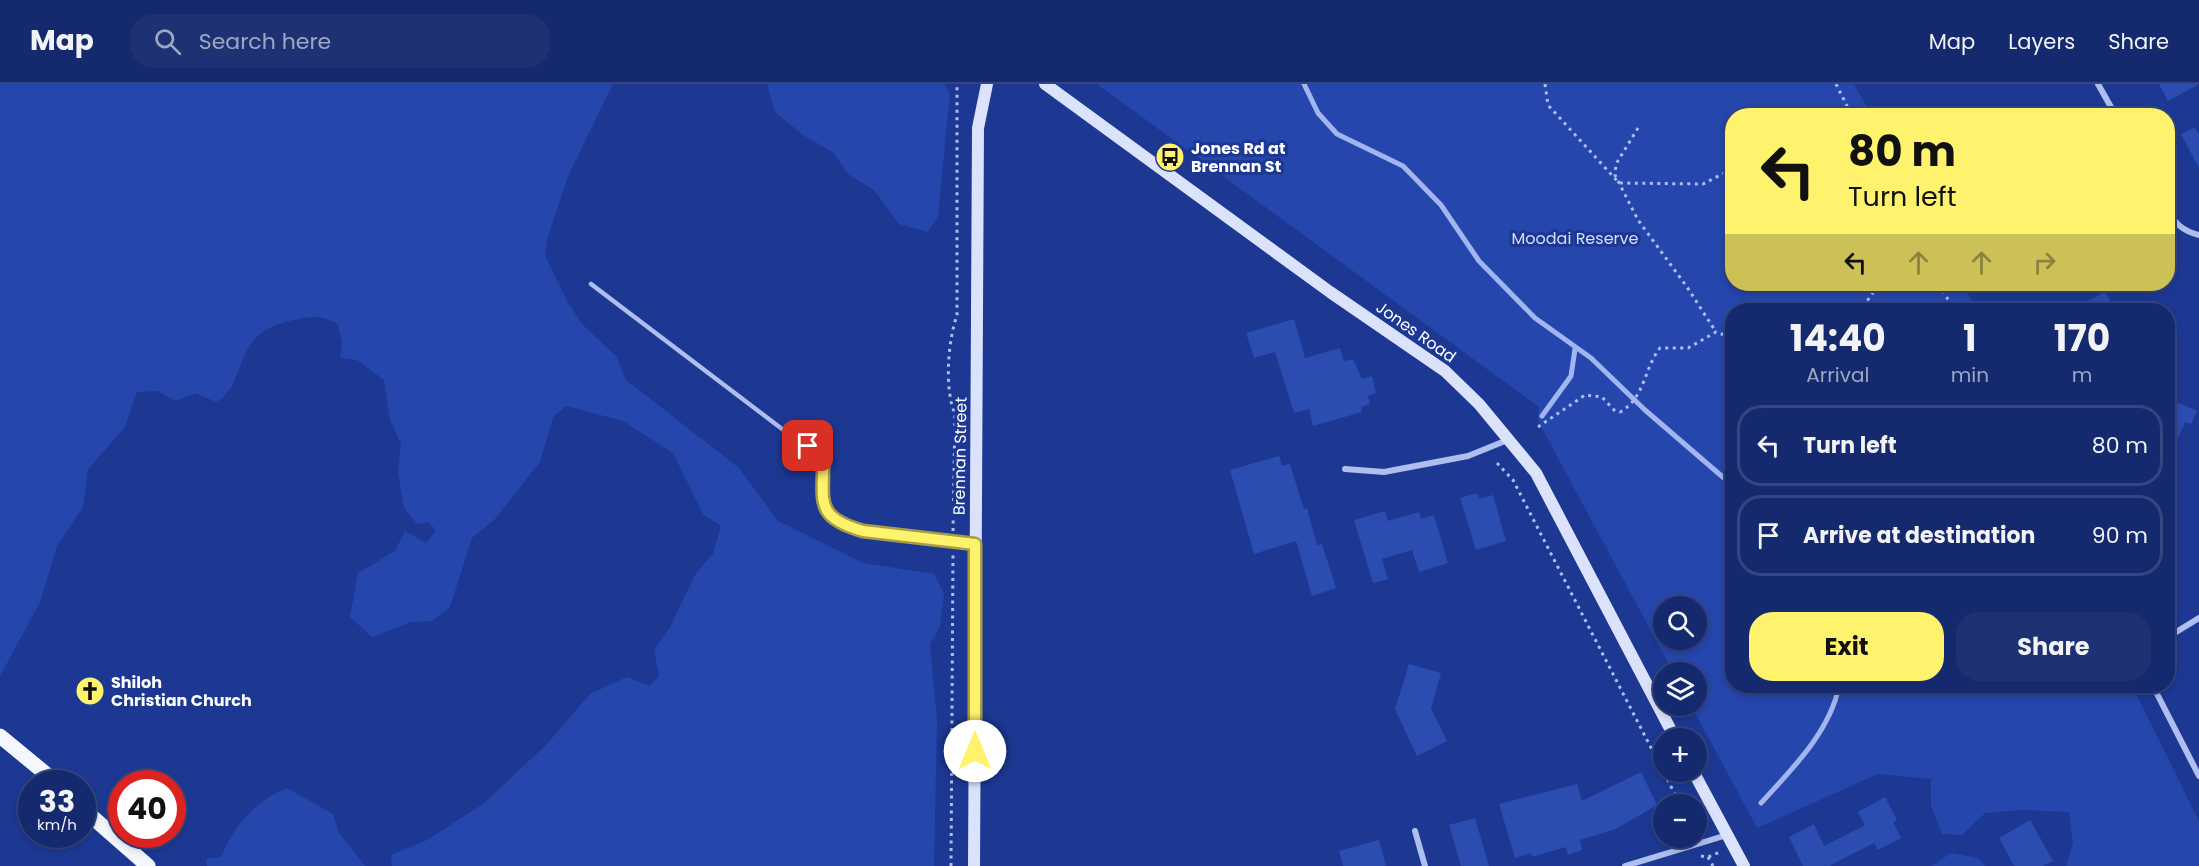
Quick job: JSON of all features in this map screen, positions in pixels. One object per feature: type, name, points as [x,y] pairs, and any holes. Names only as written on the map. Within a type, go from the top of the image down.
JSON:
[{"type":"main road","points":[[0,736],[41,770]]},
{"type":"main road","points":[[96,820],[148,866]]},
{"type":"street","name":"Brennan Street","points":[[974,866],[978,128],[987,84]]},
{"type":"street","name":"Jones Road","points":[[1045,84],[1330,292],[1445,371],[1510,439],[1536,473],[1671,728]]},
{"type":"street","points":[[2098,84],[2112,108]]},
{"type":"street","points":[[2175,221],[2186,232],[2199,236]]},
{"type":"street","points":[[1346,469],[1384,472],[1468,456],[1510,439]]},
{"type":"street","points":[[2175,633],[2199,618]]},
{"type":"street","points":[[2157,693],[2199,776]]},
{"type":"street","points":[[1699,782],[1744,866]]},
{"type":"street","points":[[1415,831],[1425,866]]},
{"type":"street","points":[[1625,866],[1727,835]]},
{"type":"lane","points":[[591,284],[823,460],[820,491],[823,505],[835,519],[863,531],[975,544]]},
{"type":"path","points":[[951,866],[955,414],[950,401],[950,336],[957,315],[957,84]]},
{"type":"path","points":[[1545,84],[1548,105],[1619,183],[1703,184],[1725,173]]},
{"type":"path","points":[[1836,84],[1848,108]]},
{"type":"path","points":[[1638,128],[1616,164],[1615,175],[1638,220],[1716,332],[1725,338]]},
{"type":"path","points":[[1538,427],[1585,395],[1602,397],[1614,410],[1620,412],[1641,390],[1654,356],[1660,348],[1688,348],[1716,332]]},
{"type":"path","points":[[1497,463],[1513,480],[1675,794]]},
{"type":"path","points":[[1708,857],[1713,866]]},
{"type":"green space","points":[[0,84],[613,84],[569,174],[548,236],[545,256],[568,303],[583,325],[616,356],[626,380],[739,468],[778,521],[863,563],[934,574],[944,593],[940,626],[930,644],[937,721],[934,866],[392,866],[391,855],[427,840],[483,804],[546,745],[590,694],[627,677],[650,686],[659,675],[654,650],[670,627],[696,573],[713,554],[721,526],[703,514],[673,453],[623,421],[566,406],[553,417],[540,462],[495,519],[472,538],[450,607],[432,621],[411,622],[372,637],[350,617],[358,573],[395,551],[405,531],[426,543],[436,531],[429,522],[417,524],[404,508],[398,471],[401,444],[390,420],[384,380],[357,360],[340,358],[342,344],[338,324],[326,319],[312,317],[294,320],[273,326],[259,335],[249,346],[226,394],[216,402],[195,393],[176,401],[157,391],[137,392],[125,427],[88,469],[83,507],[57,546],[40,602],[0,676]]},
{"type":"green space","points":[[767,84],[944,84],[950,93],[938,216],[928,232],[899,224],[874,190],[848,174],[834,153],[803,135],[775,112]]},
{"type":"green space","name":"Moodai Reserve","points":[[1097,84],[1854,84],[1867,108],[1725,108],[1725,291],[1966,291],[1973,303],[1725,303],[1725,693],[2135,693],[2199,821],[2199,866],[2066,866],[2073,843],[2069,812],[2020,810],[1985,813],[1962,835],[1942,834],[1931,806],[1931,779],[1878,774],[1757,828],[1707,735],[1707,728],[1703,728],[1697,716],[1707,716],[1707,662],[1668,662],[1661,650],[1707,650],[1707,596],[1653,596],[1653,635],[1538,421],[1539,407]]},
{"type":"green space","points":[[287,788],[333,814],[339,833],[365,866],[207,866],[206,859],[221,857],[232,835],[255,807]]},
{"type":"green space","points":[[1951,853],[1978,858],[1985,866],[1932,866]]},
{"type":"building","points":[[2159,84],[2199,84],[2168,101]]},
{"type":"building","points":[[2195,127],[2199,134],[2199,168],[2181,134]]},
{"type":"building","points":[[2105,292],[2111,303],[2084,303]]},
{"type":"building","points":[[1294,319],[1305,358],[1340,348],[1344,361],[1353,359],[1362,379],[1372,376],[1376,393],[1368,396],[1370,404],[1361,407],[1362,412],[1313,426],[1309,409],[1294,413],[1275,352],[1254,358],[1246,333]]},
{"type":"building","points":[[2175,401],[2197,411],[2191,424],[2185,422],[2175,446]]},
{"type":"building","points":[[1279,456],[1282,466],[1290,464],[1304,509],[1307,508],[1317,545],[1322,544],[1336,588],[1312,596],[1296,541],[1254,554],[1230,470]]},
{"type":"building","points":[[1477,493],[1479,499],[1493,495],[1506,541],[1476,550],[1460,498]]},
{"type":"building","points":[[1385,511],[1388,521],[1419,512],[1421,519],[1434,515],[1448,563],[1419,572],[1412,550],[1382,559],[1388,579],[1373,583],[1354,520]]},
{"type":"building","points":[[1409,664],[1441,673],[1431,709],[1447,741],[1417,756],[1395,709]]},
{"type":"building","points":[[1641,772],[1653,797],[1653,807],[1616,829],[1580,840],[1582,850],[1568,855],[1566,847],[1532,857],[1531,853],[1515,858],[1499,804],[1577,784],[1582,801]]},
{"type":"building","points":[[1885,797],[1897,820],[1893,822],[1901,838],[1878,850],[1874,843],[1829,866],[1803,866],[1789,837],[1814,824],[1824,846],[1865,825],[1858,812]]},
{"type":"building","points":[[1475,818],[1489,866],[1461,866],[1449,825]]},
{"type":"building","points":[[2030,820],[2053,861],[2043,866],[2014,866],[1999,838]]},
{"type":"building","points":[[1379,840],[1386,866],[1343,866],[1339,851]]},
{"type":"waterway","points":[[1304,84],[1318,113],[1337,134],[1403,166],[1441,205],[1479,261],[1535,318],[1591,358],[1645,410],[1725,479]]},
{"type":"waterway","points":[[1542,416],[1571,376],[1575,349]]},
{"type":"waterway","points":[[1761,803],[1818,735],[1837,693]]},
{"type":"place","name":"Jones Rd at Brennan St","points":[[1170,157]]},
{"type":"place","name":"Shiloh Christian Church","points":[[90,691]]},
{"type":"route","points":[[808,446],[823,460],[820,491],[823,505],[835,519],[849,527],[863,531],[975,544],[975,751]]}]
